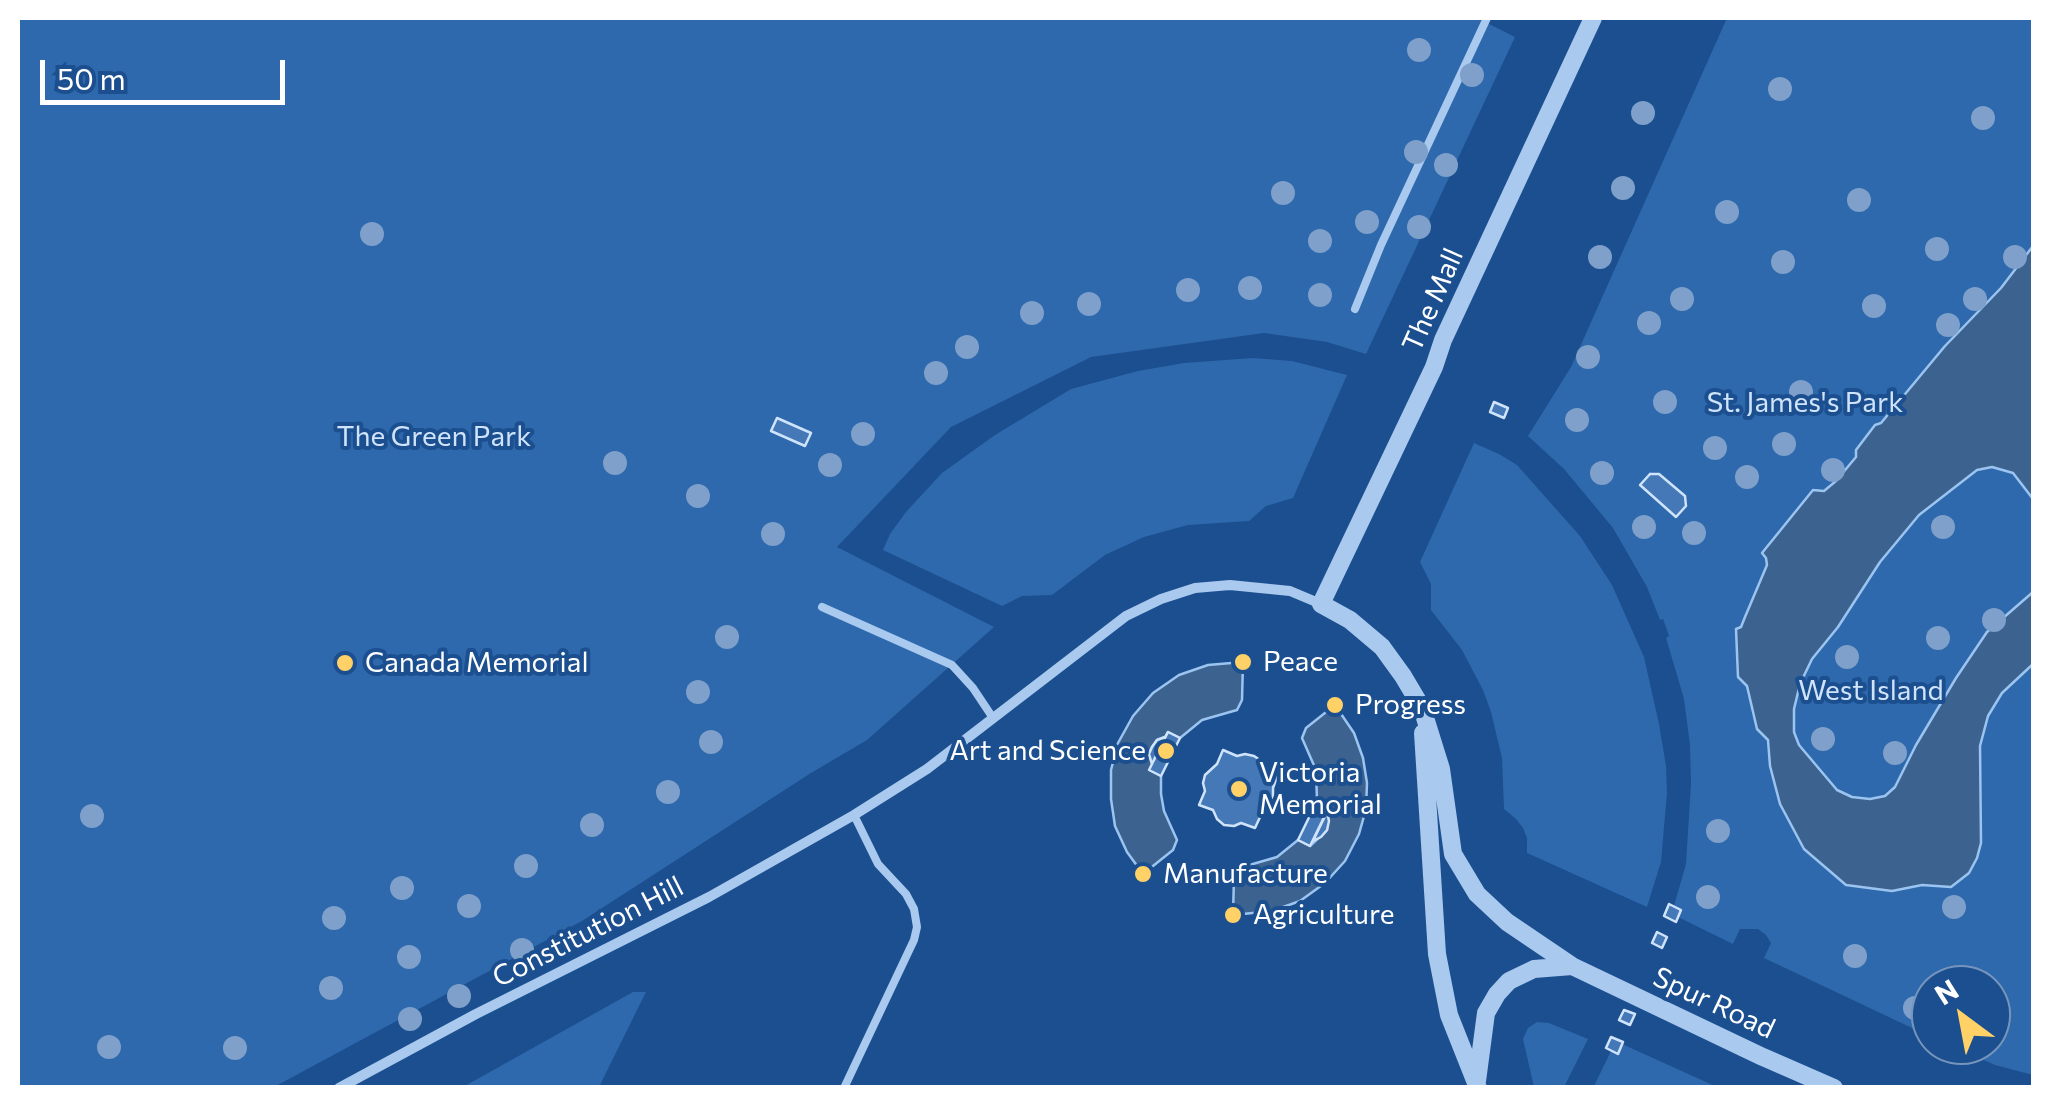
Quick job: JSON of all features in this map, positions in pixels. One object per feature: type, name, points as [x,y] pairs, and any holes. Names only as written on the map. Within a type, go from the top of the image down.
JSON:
[{"type":"street","name":"The Mall","points":[[1320,604],[1593,18]]},
{"type":"street","name":"Constitution Hill","points":[[340,1088],[476,1014],[708,897],[854,815],[927,769],[1126,616],[1195,588],[1230,585],[1290,590],[1320,604]]},
{"type":"street","points":[[1320,604],[1350,620],[1382,647],[1422,708],[1437,954],[1449,1015],[1477,1085]]},
{"type":"street","name":"Spur Road","points":[[1422,708],[1442,769],[1453,854],[1477,894],[1572,966],[1834,1088]]},
{"type":"street","points":[[1477,1085],[1486,1013],[1497,994],[1509,981],[1534,969],[1572,966]]},
{"type":"lane","points":[[1356,309],[1381,245],[1487,18]]},
{"type":"lane","points":[[822,607],[952,666],[993,718]]},
{"type":"lane","points":[[844,1088],[917,927],[906,894],[878,864],[854,815]]},
{"type":"green space","name":"The Green Park","points":[[18,18],[1480,18],[1515,37],[1366,354],[1327,342],[1264,333],[1091,357],[951,427],[837,547],[994,627],[867,740],[582,921],[274,1087],[18,1088]]},
{"type":"green space","name":"St. James's Park","points":[[1727,18],[2033,18],[2033,1075],[1995,1065],[2011,1065],[2011,965],[1911,965],[1911,1028],[1764,958],[1771,943],[1758,929],[1740,929],[1733,944],[1678,917],[1681,910],[1674,906],[1686,864],[1690,745],[1684,699],[1666,638],[1669,636],[1647,587],[1613,528],[1564,469],[1528,436],[1571,367]]},
{"type":"green space","points":[[1253,358],[1292,361],[1347,375],[1293,498],[1266,506],[1249,521],[1188,525],[1144,537],[1105,555],[1052,595],[1022,596],[1002,606],[883,550],[906,512],[942,473],[1071,389],[1184,363]]},
{"type":"green space","points":[[1474,443],[1517,465],[1580,536],[1612,585],[1644,657],[1659,724],[1667,793],[1661,862],[1647,907],[1527,853],[1523,828],[1504,809],[1502,758],[1491,712],[1462,650],[1431,610],[1431,584],[1420,562]]},
{"type":"green space","points":[[633,992],[646,992],[599,1087],[463,1087]]},
{"type":"green space","points":[[1537,1022],[1588,1039],[1564,1087],[1534,1087],[1523,1039],[1528,1028]]},
{"type":"green space","points":[[1622,1044],[1717,1087],[1593,1088],[1611,1051],[1618,1053]]},
{"type":"shaded area","points":[[2033,246],[2033,499],[2013,473],[1992,467],[1977,470],[1919,515],[1880,562],[1812,659],[1794,709],[1794,732],[1799,745],[1837,790],[1852,797],[1885,796],[1895,787],[1916,745],[1987,632],[2033,592],[2033,664],[2002,693],[1988,716],[1980,746],[1981,843],[1977,858],[1969,873],[1951,887],[1922,885],[1892,891],[1846,885],[1804,849],[1780,804],[1768,740],[1757,729],[1747,686],[1738,677],[1736,629],[1741,627],[1767,565],[1762,553],[1813,490],[1824,491],[1836,481],[1875,425],[1881,423],[1945,346],[2001,288]]},
{"type":"shaded area","points":[[1243,662],[1242,700],[1237,710],[1202,720],[1180,738],[1168,732],[1152,747],[1150,770],[1161,776],[1164,811],[1177,840],[1173,850],[1143,874],[1115,826],[1111,770],[1118,743],[1133,716],[1153,693],[1179,675],[1208,665]]},
{"type":"shaded area","points":[[1335,705],[1354,733],[1363,758],[1366,809],[1359,834],[1345,861],[1325,883],[1300,901],[1272,911],[1233,915],[1237,872],[1277,857],[1298,840],[1310,846],[1327,830],[1329,807],[1317,801],[1316,770],[1302,738],[1306,728]]},
{"type":"building","points":[[1494,402],[1508,408],[1504,418],[1490,412]]},
{"type":"building","points":[[777,418],[811,433],[805,446],[771,431]]},
{"type":"building","points":[[1650,474],[1659,474],[1685,496],[1686,506],[1676,517],[1640,485]]},
{"type":"building","name":"Art and Science","points":[[1168,732],[1180,738],[1161,776],[1149,770]]},
{"type":"building","points":[[1165,737],[1152,764],[1152,747]]},
{"type":"building","name":"Victoria Memorial","points":[[1223,750],[1237,756],[1254,756],[1278,774],[1273,803],[1255,828],[1241,823],[1224,825],[1213,810],[1199,805],[1205,791],[1205,775],[1217,764]]},
{"type":"building","points":[[1317,801],[1329,807],[1310,846],[1298,840]]},
{"type":"building","points":[[1327,812],[1327,830],[1313,841]]},
{"type":"building","points":[[1669,904],[1681,910],[1676,922],[1664,916]]},
{"type":"building","points":[[1657,932],[1667,937],[1662,948],[1652,943]]},
{"type":"building","points":[[1624,1010],[1635,1014],[1630,1025],[1619,1020]]},
{"type":"building","points":[[1611,1037],[1623,1042],[1618,1054],[1606,1048]]},
{"type":"place","name":"Peace","points":[[1243,662]]},
{"type":"place","name":"Canada Memorial","points":[[345,663]]},
{"type":"place","name":"Progress","points":[[1335,705]]},
{"type":"place","name":"Art and Science","points":[[1166,751]]},
{"type":"place","name":"Victoria Memorial","points":[[1239,789]]},
{"type":"place","name":"Manufacture","points":[[1143,874]]},
{"type":"place","name":"Agriculture","points":[[1233,915]]},
{"type":"park label","name":"West Island","points":[[1871,691]]}]
